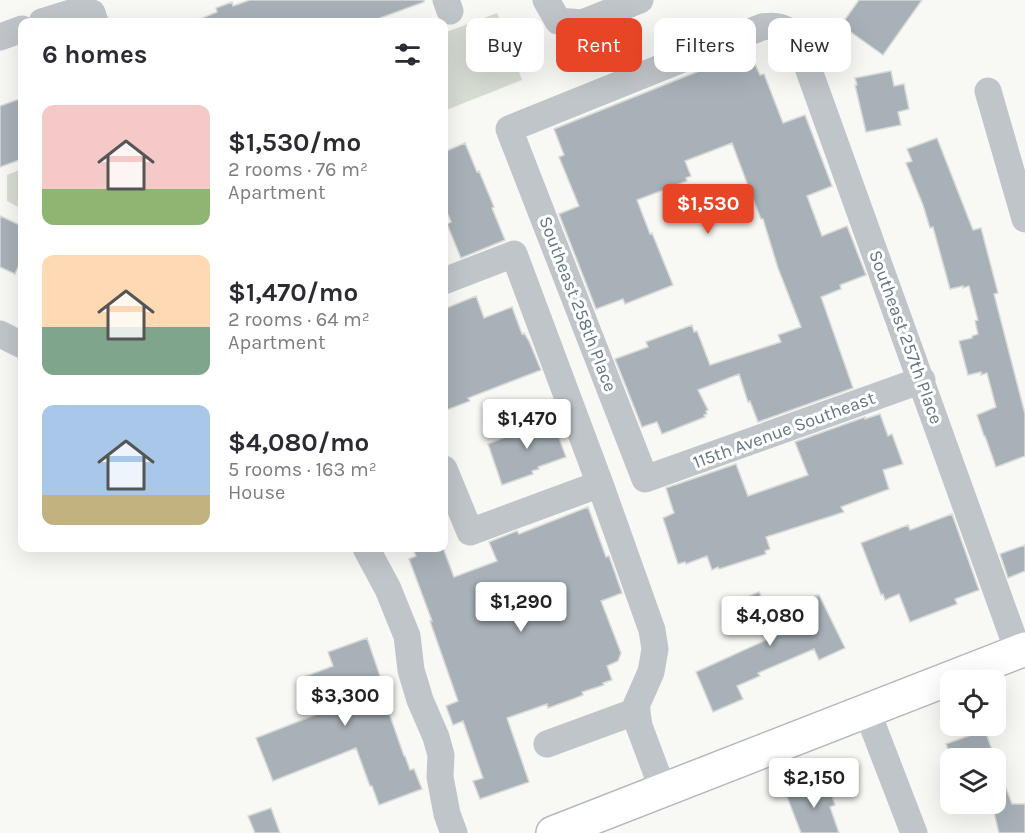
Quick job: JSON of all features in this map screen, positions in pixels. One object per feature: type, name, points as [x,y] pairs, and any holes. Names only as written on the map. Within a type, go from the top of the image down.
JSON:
[{"type":"main road","points":[[553,833],[1022,650]]},
{"type":"street","points":[[546,0],[558,21],[582,23],[640,0]]},
{"type":"street","points":[[55,18],[77,11],[92,13],[94,18]]},
{"type":"street","name":"Southeast 257th Place","points":[[510,129],[762,27],[773,25],[784,28],[794,37],[802,51],[1022,650]]},
{"type":"street","points":[[0,37],[18,30]]},
{"type":"street","points":[[987,91],[1025,219]]},
{"type":"street","name":"Southeast 258th Place","points":[[510,129],[645,479]]},
{"type":"street","points":[[448,279],[514,254],[652,630],[655,649],[651,672],[636,706],[639,726],[663,790]]},
{"type":"street","points":[[0,334],[18,343]]},
{"type":"street","name":"115th Avenue Southeast","points":[[645,479],[922,380]]},
{"type":"street","points":[[448,479],[470,532],[600,484]]},
{"type":"street","points":[[368,552],[388,589],[407,636],[411,670],[441,755],[440,777],[447,814],[454,833]]},
{"type":"street","points":[[548,744],[637,711]]},
{"type":"street","points":[[867,711],[914,833]]},
{"type":"shaded area","points":[[497,13],[499,18],[484,18]]},
{"type":"shaded area","points":[[466,25],[466,72],[519,72],[522,80],[448,109],[448,31]]},
{"type":"shaded area","points":[[18,171],[18,207],[7,201],[7,175]]},
{"type":"building","points":[[250,0],[424,0],[424,2],[380,18],[202,18],[217,12],[216,8],[232,2],[233,6]]},
{"type":"building","points":[[859,0],[922,0],[883,55],[851,32],[851,18],[846,18]]},
{"type":"building","points":[[756,66],[760,75],[764,74],[783,123],[805,115],[832,186],[807,196],[822,236],[847,226],[866,275],[840,285],[841,289],[821,297],[853,388],[758,422],[750,401],[748,402],[739,374],[698,390],[708,410],[705,417],[662,434],[657,422],[642,427],[615,359],[648,347],[646,342],[692,325],[694,332],[697,331],[710,365],[781,342],[778,335],[801,327],[778,268],[763,219],[761,219],[732,143],[685,161],[691,176],[686,178],[687,181],[637,200],[673,285],[625,304],[623,299],[596,309],[559,214],[579,206],[559,157],[564,155],[554,129],[696,72],[756,72]]},
{"type":"building","points":[[891,71],[894,86],[904,84],[909,109],[898,112],[901,125],[866,132],[855,78]]},
{"type":"building","points":[[18,99],[18,160],[0,167],[0,106]]},
{"type":"building","points":[[937,138],[973,230],[981,228],[998,293],[994,294],[1025,414],[1025,456],[996,467],[977,415],[996,407],[987,373],[968,375],[959,341],[978,334],[975,321],[978,320],[969,286],[950,289],[933,227],[930,228],[906,163],[912,161],[907,149]]},
{"type":"building","points":[[465,143],[494,207],[492,208],[505,240],[461,258],[448,226],[451,222],[448,215],[448,150]]},
{"type":"building","points":[[0,216],[18,224],[18,267],[15,274],[0,267]]},
{"type":"building","points":[[476,296],[484,318],[512,307],[522,334],[524,333],[529,341],[541,370],[468,398],[470,401],[448,409],[448,307]]},
{"type":"building","points":[[880,414],[888,436],[892,434],[903,464],[883,470],[889,489],[841,507],[844,512],[766,537],[770,549],[765,551],[766,554],[712,570],[707,556],[686,564],[685,562],[678,564],[663,518],[674,513],[666,488],[736,464],[748,496],[808,475],[795,442],[865,417],[865,419]]},
{"type":"building","points":[[551,416],[566,457],[538,467],[539,469],[532,471],[533,474],[502,485],[488,444],[518,432],[517,428]]},
{"type":"building","points":[[588,507],[622,593],[601,601],[621,653],[618,661],[607,666],[612,680],[603,683],[604,685],[582,692],[583,695],[548,708],[547,704],[507,718],[529,782],[480,799],[473,781],[483,778],[463,721],[453,725],[446,706],[458,701],[409,559],[416,556],[414,552],[445,552],[454,577],[497,561],[489,542],[517,531],[519,534]]},
{"type":"building","points":[[952,514],[979,590],[955,599],[957,604],[910,622],[899,594],[885,600],[883,594],[881,595],[861,543],[908,525],[910,530]]},
{"type":"building","points":[[1025,545],[1025,571],[1008,578],[1000,554]]},
{"type":"building","points":[[759,592],[771,616],[819,595],[845,648],[819,660],[814,649],[758,673],[760,676],[737,686],[743,699],[713,712],[696,672],[797,626],[741,619],[734,602]]},
{"type":"building","points":[[367,638],[380,676],[375,678],[404,756],[410,770],[414,769],[422,789],[379,805],[356,748],[273,781],[256,738],[315,715],[301,678],[333,666],[328,652]]},
{"type":"building","points":[[968,736],[987,736],[991,748],[948,748],[946,744]]},
{"type":"building","points":[[826,779],[835,805],[830,807],[839,833],[801,833],[786,794]]},
{"type":"building","points":[[1006,788],[1012,804],[1025,804],[1025,833],[999,833],[994,814],[1006,814]]},
{"type":"building","points":[[271,808],[280,833],[255,833],[248,816]]}]
